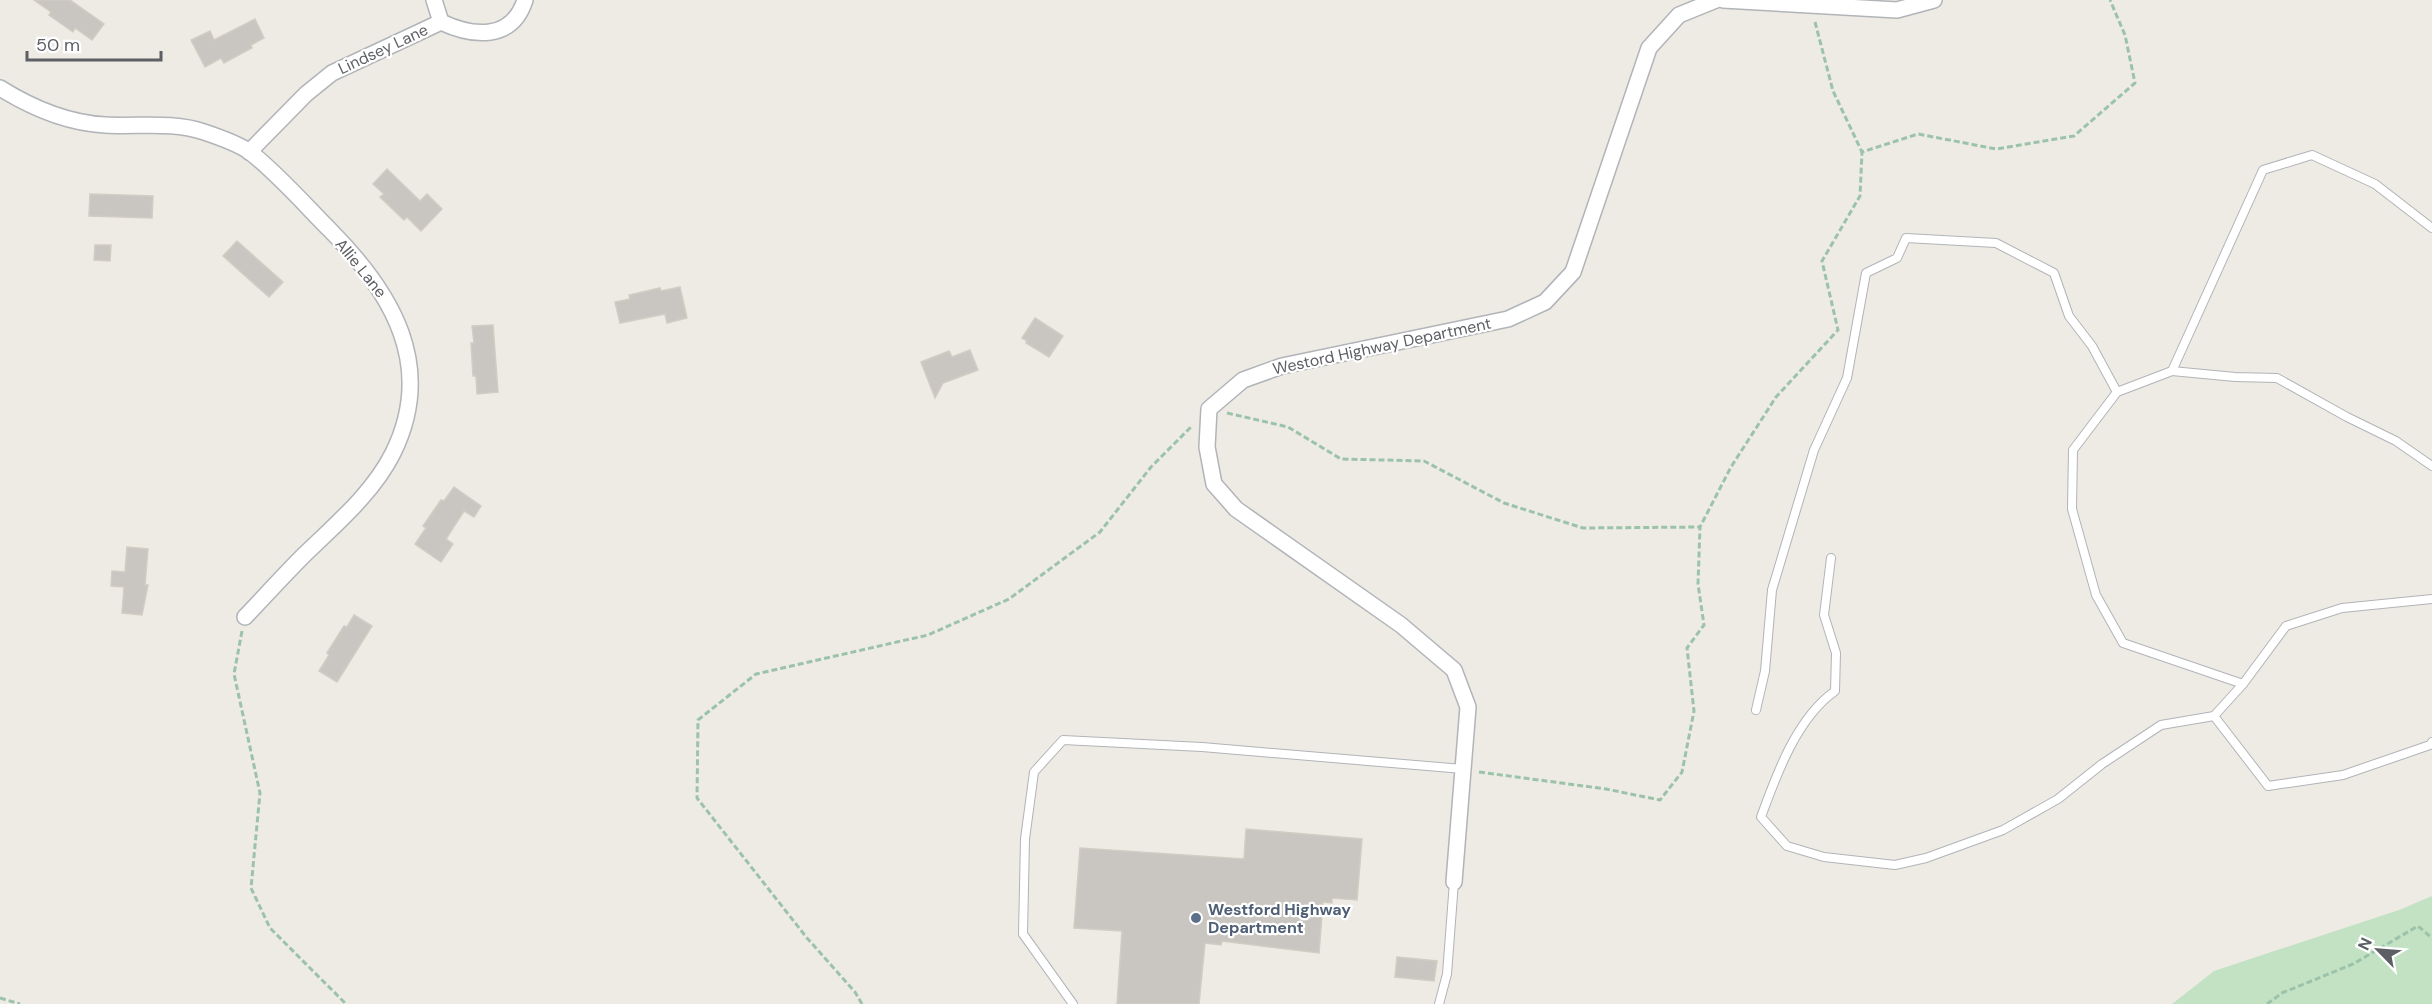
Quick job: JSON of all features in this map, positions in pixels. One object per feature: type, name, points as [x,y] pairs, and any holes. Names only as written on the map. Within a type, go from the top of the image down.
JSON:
[{"type":"street","name":"Lindsey Lane","points":[[434,0],[441,22],[461,31],[490,33],[509,26],[522,10],[525,0]]},
{"type":"street","name":"Westord Highway Department","points":[[1209,409],[1243,380],[1282,366],[1508,319],[1545,302],[1573,272],[1649,48],[1679,15],[1716,0]]},
{"type":"street","points":[[1723,0],[1897,9],[1934,0]]},
{"type":"street","name":"Lindsey Lane","points":[[249,152],[306,94],[332,73],[441,22]]},
{"type":"street","name":"Allie Lane","points":[[0,88],[28,105],[72,120],[105,125],[156,125],[192,129],[203,131],[249,152],[343,244],[376,284],[396,315],[407,350],[410,390],[407,419],[393,454],[353,508],[244,617]]},
{"type":"street","points":[[1209,409],[1207,447],[1214,484],[1236,509],[1401,625],[1454,669],[1468,707],[1454,882]]},
{"type":"lane","points":[[2172,371],[2263,170],[2312,155],[2375,184],[2432,228]]},
{"type":"lane","points":[[1756,710],[1765,671],[1772,590],[1814,450],[1847,378],[1866,273],[1896,258],[1906,238],[1996,243],[2054,273],[2069,316],[2092,346],[2117,392]]},
{"type":"lane","points":[[2243,684],[2123,643],[2096,595],[2072,509],[2073,450],[2117,392],[2172,371],[2277,378],[2396,441],[2432,466]]},
{"type":"lane","points":[[1831,558],[1824,615],[1836,653],[1835,691],[1820,702],[1781,763],[1761,817],[1787,846],[1824,857],[1895,865],[1926,858],[2003,830],[2058,799],[2102,764],[2161,725],[2214,716],[2243,684],[2286,626],[2342,608],[2432,599]]},
{"type":"lane","points":[[2214,716],[2268,786],[2343,775],[2430,745],[2432,742]]},
{"type":"lane","points":[[1073,1004],[1023,934],[1025,839],[1034,772],[1064,741],[1202,747],[1463,769]]},
{"type":"lane","points":[[1439,1004],[1447,974],[1454,882]]},
{"type":"path","points":[[1862,152],[1918,134],[1996,149],[2074,136],[2135,83],[2125,35],[2110,0]]},
{"type":"path","points":[[1463,769],[1606,789],[1660,800],[1682,772],[1695,711],[1687,648],[1704,625],[1698,584],[1700,527],[1731,467],[1776,397],[1838,330],[1822,261],[1860,196],[1862,152],[1833,91],[1811,4]]},
{"type":"path","points":[[862,1004],[855,992],[807,938],[697,798],[698,720],[756,674],[928,634],[1009,599],[1100,532],[1151,467],[1209,409],[1288,426],[1341,459],[1424,461],[1503,503],[1583,528],[1700,527]]},
{"type":"path","points":[[244,617],[234,674],[260,793],[251,888],[270,928],[346,1004]]},
{"type":"path","points":[[2266,1004],[2282,993],[2353,964],[2418,926],[2432,938]]},
{"type":"path","points":[[0,998],[20,1004]]},
{"type":"green space","points":[[2432,896],[2432,1004],[2172,1004],[2214,971],[2399,910]]},
{"type":"building","points":[[34,0],[70,0],[104,24],[92,40],[75,28],[73,32],[49,15],[51,12]]},
{"type":"building","points":[[255,19],[264,38],[251,45],[252,48],[224,63],[221,58],[205,67],[191,40],[210,31],[214,40]]},
{"type":"building","points":[[387,169],[420,201],[427,194],[442,209],[421,231],[407,217],[404,220],[380,197],[384,194],[373,184]]},
{"type":"building","points":[[90,194],[153,196],[152,218],[89,216]]},
{"type":"building","points":[[237,241],[283,282],[269,297],[223,256]]},
{"type":"building","points":[[95,245],[111,245],[110,261],[94,260]]},
{"type":"building","points":[[680,287],[687,318],[667,323],[665,314],[620,323],[615,302],[630,299],[629,295],[660,288],[661,291]]},
{"type":"building","points":[[1035,318],[1063,336],[1049,357],[1022,338]]},
{"type":"building","points":[[493,325],[498,392],[477,394],[476,376],[473,376],[472,326]]},
{"type":"building","points":[[970,350],[978,370],[943,383],[935,398],[921,362],[949,351],[952,357]]},
{"type":"building","points":[[454,487],[481,506],[474,517],[464,511],[446,539],[453,544],[441,562],[415,544],[426,528],[423,526],[441,500],[444,501]]},
{"type":"building","points":[[127,547],[148,549],[145,585],[148,585],[142,615],[122,613],[124,587],[111,586],[112,571],[125,572]]},
{"type":"building","points":[[354,615],[372,626],[337,682],[319,671],[329,655],[327,653]]},
{"type":"building","points":[[1246,829],[1362,839],[1357,900],[1332,898],[1332,903],[1323,902],[1319,953],[1222,941],[1221,945],[1205,943],[1199,1004],[1117,1004],[1122,931],[1074,928],[1080,848],[1244,859]]},
{"type":"building","points":[[1397,957],[1437,961],[1434,981],[1395,977]]},
{"type":"place","name":"Westford Highway Department","points":[[1196,918]]}]
